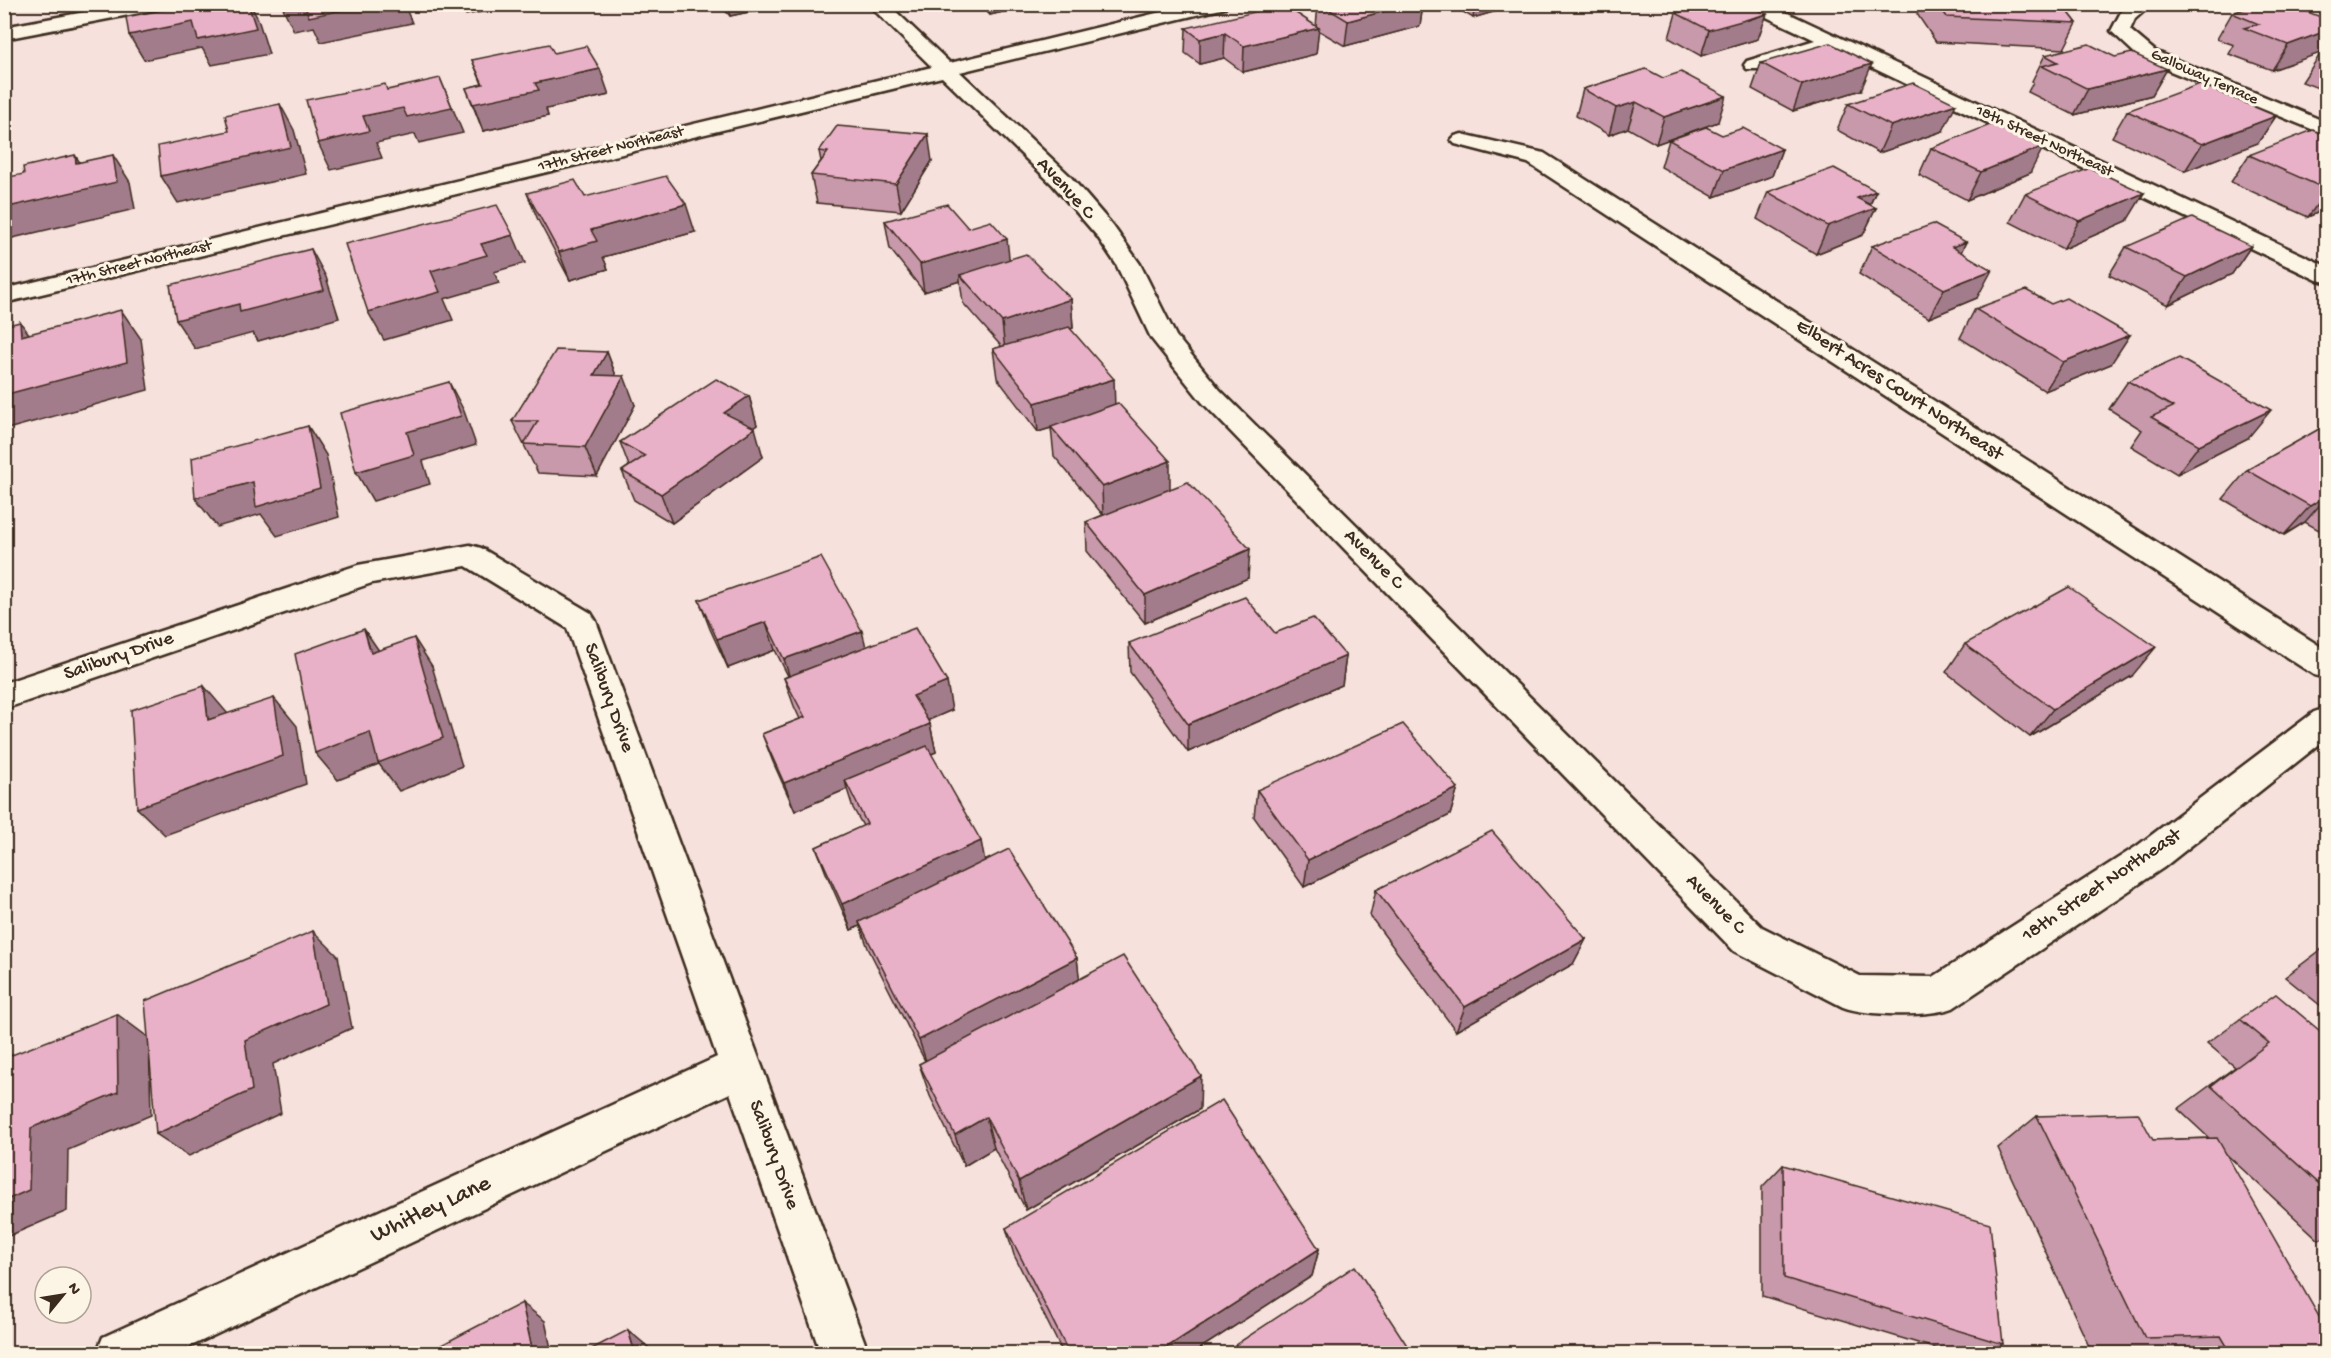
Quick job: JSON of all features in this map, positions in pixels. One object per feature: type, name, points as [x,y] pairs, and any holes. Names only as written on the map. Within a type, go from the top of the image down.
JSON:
[{"type":"street","points":[[4,33],[160,4]]},
{"type":"street","name":"Avenue C","points":[[876,4],[1061,180],[1105,231],[1128,264],[1164,338],[1227,413],[1748,939],[1857,994]]},
{"type":"street","name":"17th Street Northeast","points":[[4,296],[1218,4]]},
{"type":"street","name":"Galloway Terrace","points":[[2143,4],[2127,16],[2120,32],[2148,55],[2326,129]]},
{"type":"street","name":"18th Street Northeast","points":[[1762,8],[2326,275]]},
{"type":"street","points":[[1754,65],[1833,41]]},
{"type":"street","name":"Elbert Acres Court Northeast","points":[[1462,140],[1536,158],[2326,666]]},
{"type":"street","name":"Salibury Drive","points":[[4,696],[369,573],[470,555],[580,621],[845,1353]]},
{"type":"street","name":"18th Street Northeast","points":[[1857,994],[1939,995],[2150,857],[2326,721]]},
{"type":"street","name":"Whitley Lane","points":[[120,1353],[741,1067]]},
{"type":"building","points":[[193,4],[248,4],[256,28],[198,40],[193,22],[129,35],[126,17]]},
{"type":"building","points":[[304,4],[370,4],[309,17]]},
{"type":"building","points":[[1320,4],[1411,4],[1348,21]]},
{"type":"building","points":[[1705,4],[1747,4],[1767,14],[1709,30],[1676,13]]},
{"type":"building","points":[[1938,4],[2062,4],[2077,23],[1947,17]]},
{"type":"building","points":[[2259,4],[2287,4],[2326,19],[2326,31],[2288,45],[2244,28],[2259,24],[2232,13]]},
{"type":"building","points":[[1284,5],[1319,28],[1244,46],[1225,33],[1200,39],[1186,28]]},
{"type":"building","points":[[1830,43],[1872,64],[1802,85],[1761,63]]},
{"type":"building","points":[[549,44],[554,53],[586,46],[600,69],[535,83],[539,90],[473,104],[466,88],[483,84],[472,60]]},
{"type":"building","points":[[2089,44],[2115,57],[2132,53],[2167,69],[2088,89],[2042,66],[2058,62],[2045,55]]},
{"type":"building","points":[[1646,69],[1663,78],[1681,72],[1726,96],[1664,117],[1636,102],[1616,108],[1583,89]]},
{"type":"building","points":[[440,78],[452,107],[407,117],[403,108],[363,116],[369,131],[318,143],[306,100],[385,84],[387,90]]},
{"type":"building","points":[[1913,83],[1956,104],[1891,126],[1848,104]]},
{"type":"building","points":[[2200,84],[2276,116],[2202,144],[2127,111]]},
{"type":"building","points":[[280,104],[291,147],[161,176],[158,146],[229,131],[225,115]]},
{"type":"building","points":[[1995,123],[2044,146],[1981,172],[1931,148]]},
{"type":"building","points":[[837,126],[928,134],[896,184],[811,175],[828,152],[819,151]]},
{"type":"building","points":[[1706,127],[1722,135],[1743,128],[1782,149],[1724,170],[1669,140]]},
{"type":"building","points":[[2313,130],[2326,135],[2326,189],[2249,155]]},
{"type":"building","points":[[75,155],[76,163],[113,155],[117,182],[4,208],[4,178],[24,174],[23,167]]},
{"type":"building","points":[[1834,168],[1876,191],[1857,198],[1876,208],[1828,226],[1768,192]]},
{"type":"building","points":[[2090,168],[2144,193],[2079,221],[2025,194]]},
{"type":"building","points":[[666,176],[686,204],[591,230],[597,241],[559,252],[527,193],[575,180],[585,197]]},
{"type":"building","points":[[947,204],[968,228],[991,221],[1007,239],[920,264],[885,221]]},
{"type":"building","points":[[497,205],[513,235],[481,244],[487,255],[431,271],[440,292],[368,312],[345,244]]},
{"type":"building","points":[[2192,218],[2251,246],[2187,277],[2126,247]]},
{"type":"building","points":[[1933,224],[1966,242],[1952,247],[1992,270],[1944,289],[1872,246]]},
{"type":"building","points":[[311,249],[324,290],[240,312],[239,304],[176,320],[170,285]]},
{"type":"building","points":[[1026,254],[1071,299],[1002,322],[960,275]]},
{"type":"building","points":[[2026,290],[2051,304],[2066,298],[2130,335],[2063,362],[1975,309]]},
{"type":"building","points":[[121,310],[127,362],[4,395],[4,326],[20,322],[21,336]]},
{"type":"building","points":[[1069,327],[1114,379],[1035,403],[993,349]]},
{"type":"building","points":[[556,350],[607,352],[594,375],[624,376],[585,447],[524,444],[538,421],[512,421]]},
{"type":"building","points":[[2179,358],[2271,410],[2199,445],[2151,417],[2173,407],[2128,381]]},
{"type":"building","points":[[716,379],[749,396],[724,413],[755,428],[661,494],[622,471],[645,456],[620,442]]},
{"type":"building","points":[[449,382],[461,416],[407,432],[414,455],[356,472],[340,413]]},
{"type":"building","points":[[1118,403],[1170,461],[1102,487],[1051,427]]},
{"type":"building","points":[[2326,425],[2326,496],[2310,506],[2247,470]]},
{"type":"building","points":[[308,426],[320,488],[256,507],[253,482],[195,498],[192,458]]},
{"type":"building","points":[[1188,482],[1250,549],[1145,595],[1086,522]]},
{"type":"building","points":[[821,557],[862,631],[784,659],[766,622],[717,639],[699,600]]},
{"type":"building","points":[[2069,587],[2156,647],[2053,709],[1965,644]]},
{"type":"building","points":[[1245,597],[1275,633],[1313,618],[1346,656],[1188,724],[1129,643]]},
{"type":"building","points":[[915,628],[947,682],[913,696],[930,724],[784,783],[762,734],[805,717],[784,678]]},
{"type":"building","points":[[364,629],[371,653],[414,638],[443,738],[378,763],[370,732],[315,753],[295,654]]},
{"type":"building","points":[[204,686],[208,720],[274,698],[283,756],[137,808],[131,710]]},
{"type":"building","points":[[1403,724],[1458,788],[1308,860],[1257,790]]},
{"type":"building","points":[[927,746],[981,841],[842,904],[816,847],[867,824],[845,780]]},
{"type":"building","points":[[1492,831],[1586,939],[1465,1007],[1376,890]]},
{"type":"building","points":[[1009,849],[1077,958],[919,1040],[859,922]]},
{"type":"building","points":[[313,931],[326,1004],[245,1040],[252,1090],[156,1134],[145,1001]]},
{"type":"building","points":[[1123,956],[1201,1076],[1019,1181],[986,1117],[955,1135],[919,1064]]},
{"type":"building","points":[[2276,994],[2326,1036],[2326,1190],[2211,1086],[2269,1043],[2240,1019]]},
{"type":"building","points":[[117,1014],[118,1092],[31,1128],[29,1190],[4,1201],[4,1058]]},
{"type":"building","points":[[1222,1100],[1319,1249],[1158,1353],[1069,1353],[1006,1228]]},
{"type":"building","points":[[2138,1113],[2153,1140],[2217,1138],[2326,1329],[2326,1353],[2231,1353],[2221,1336],[2145,1338],[2037,1116]]},
{"type":"building","points":[[1783,1165],[1990,1224],[2003,1344],[1784,1278]]},
{"type":"building","points":[[1355,1266],[1412,1353],[1223,1353]]},
{"type":"building","points":[[522,1303],[533,1353],[426,1353]]},
{"type":"building","points":[[628,1330],[635,1353],[584,1353]]}]
